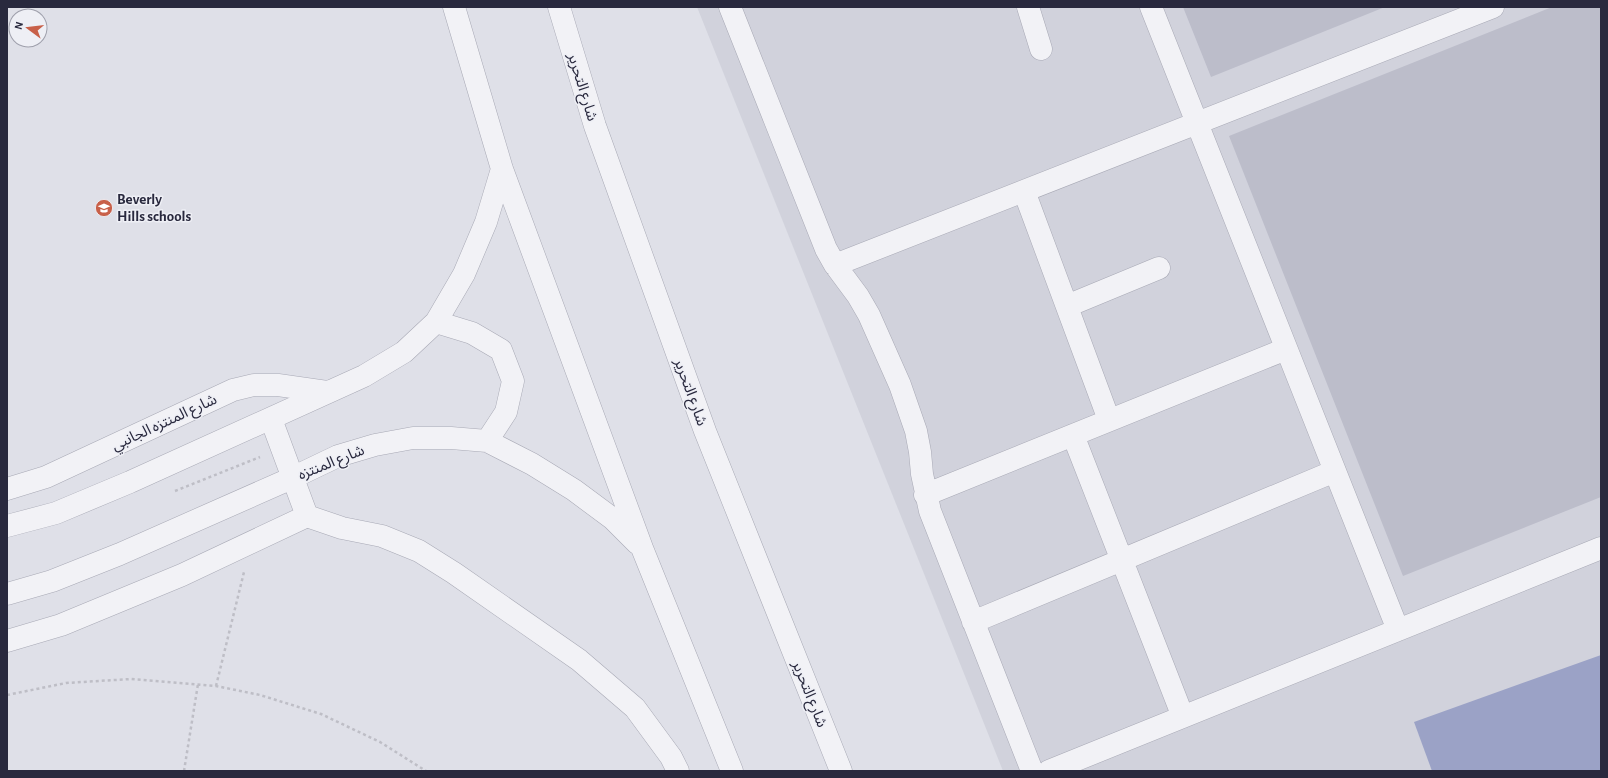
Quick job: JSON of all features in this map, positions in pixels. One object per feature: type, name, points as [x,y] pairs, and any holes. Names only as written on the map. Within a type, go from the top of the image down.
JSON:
[{"type":"street","points":[[454,7],[502,168],[642,548],[732,771]]},
{"type":"street","name":"شارع التحرير","points":[[559,7],[595,126],[705,431],[841,771]]},
{"type":"street","points":[[730,7],[818,231],[835,265],[870,315],[900,385],[916,431],[925,495],[930,511],[1032,771]]},
{"type":"street","points":[[1028,7],[1041,49]]},
{"type":"street","points":[[1151,7],[1398,630]]},
{"type":"street","points":[[835,265],[1493,7]]},
{"type":"street","points":[[7,526],[56,512],[130,482],[364,376],[404,352],[436,322],[464,274],[483,228],[502,168]]},
{"type":"street","points":[[1024,191],[1109,420]]},
{"type":"street","points":[[1067,306],[1159,268]]},
{"type":"street","points":[[436,322],[472,333],[500,350],[513,381],[506,412],[488,441]]},
{"type":"street","points":[[925,495],[1286,349]]},
{"type":"street","name":"شارع المنتزه الجانبي","points":[[7,490],[46,477],[233,390],[254,385],[278,385],[327,392]]},
{"type":"street","points":[[271,419],[306,516]]},
{"type":"street","points":[[1073,435],[1183,717]]},
{"type":"street","name":"شارع المنتزه","points":[[7,594],[52,581],[86,568],[292,478],[338,456],[375,444],[413,438],[451,438],[488,441],[532,464],[574,490],[613,519],[642,548]]},
{"type":"street","points":[[973,622],[1334,471]]},
{"type":"street","points":[[7,641],[61,625],[182,575],[306,516],[342,528],[382,536],[419,551],[454,573],[579,660],[635,708],[671,757],[678,771]]},
{"type":"street","points":[[1049,771],[1601,548]]},
{"type":"path","points":[[216,686],[251,543]]},
{"type":"path","points":[[7,695],[66,683],[131,679],[216,686],[260,695],[321,714],[380,742],[426,771]]},
{"type":"path","points":[[184,771],[198,684]]},
{"type":"shaded area","points":[[697,7],[1601,7],[1601,771],[1003,771]]},
{"type":"water","points":[[1601,655],[1601,771],[1432,771],[1414,722]]},
{"type":"building","points":[[1183,7],[1385,7],[1211,77]]},
{"type":"building","points":[[1552,7],[1601,7],[1601,497],[1403,576],[1229,136]]},
{"type":"place","name":"Beverly Hills schools","points":[[104,208]]}]
